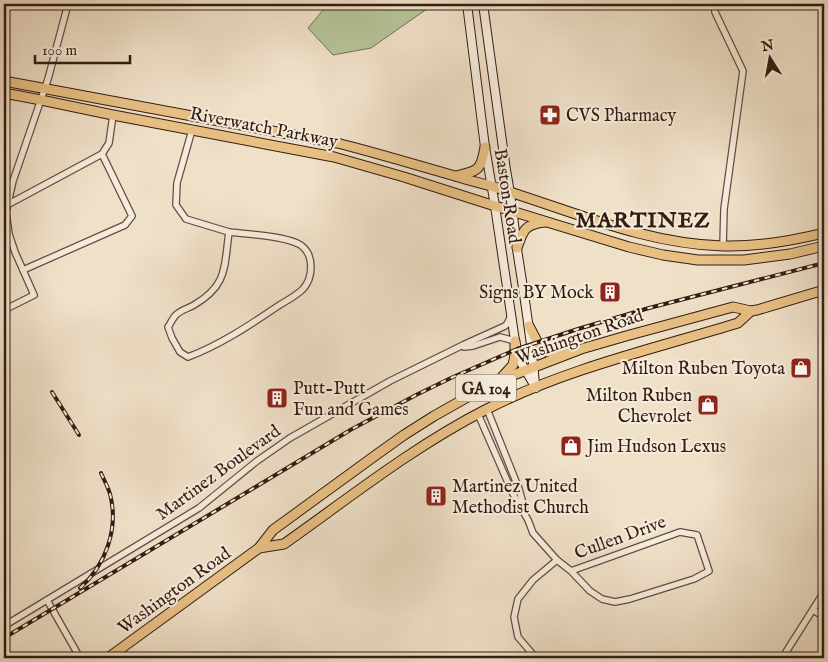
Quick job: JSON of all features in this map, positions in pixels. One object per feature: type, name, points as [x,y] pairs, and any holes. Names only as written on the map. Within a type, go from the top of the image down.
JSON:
[{"type":"main road","name":"Baston Road","points":[[467,4],[485,147],[515,341],[520,361],[530,369],[536,388]]},
{"type":"main road","points":[[483,4],[529,326],[530,369]]},
{"type":"main road","name":"Riverwatch Parkway","points":[[4,81],[338,143],[408,161],[645,235],[667,240],[723,246],[768,244],[824,233]]},
{"type":"main road","name":"Riverwatch Parkway","points":[[4,93],[334,157],[641,250],[686,259],[744,260],[782,256],[824,246]]},
{"type":"main road","points":[[455,176],[475,172],[481,165],[485,147]]},
{"type":"main road","points":[[517,248],[521,234],[526,229],[534,224],[548,222]]},
{"type":"main road","points":[[641,250],[645,235]]},
{"type":"main road","name":"Washington Road","points":[[108,658],[259,548],[273,530],[404,435],[454,404],[496,383],[576,351],[733,307],[751,311],[757,310],[824,290]]},
{"type":"main road","name":"Washington Road","points":[[259,548],[284,544],[416,451],[482,412],[559,378],[593,366],[738,323],[751,311]]},
{"type":"main road","points":[[529,326],[539,346],[545,351],[576,351]]},
{"type":"main road","points":[[496,383],[513,365],[515,341]]},
{"type":"street","points":[[4,310],[34,295],[12,244],[5,212],[13,181],[42,100],[68,4]]},
{"type":"street","points":[[714,4],[715,12],[743,71],[724,209],[723,246]]},
{"type":"street","points":[[7,204],[102,154],[109,144],[113,115]]},
{"type":"street","points":[[192,130],[177,183],[176,205],[186,218],[229,232],[291,240],[303,247],[310,258],[311,272],[304,288],[294,295],[254,322],[203,351],[188,357],[180,352],[168,327],[178,313],[194,306],[210,295],[220,284],[229,232]]},
{"type":"street","points":[[23,270],[125,225],[132,216],[102,154]]},
{"type":"street","name":"Martinez Boulevard","points":[[4,626],[198,508],[257,461],[290,438],[390,381],[463,344],[505,326],[511,316]]},
{"type":"street","name":"Martinez Boulevard","points":[[454,350],[500,337],[515,341]]},
{"type":"street","points":[[482,412],[512,492],[528,520]]},
{"type":"street","points":[[482,412],[519,489],[533,533],[557,560],[571,571]]},
{"type":"street","name":"Cullen Drive","points":[[680,532],[697,534],[709,572],[694,579],[630,599],[614,602],[602,599],[590,591],[571,571],[680,532]]},
{"type":"street","points":[[536,658],[518,637],[514,617],[518,599],[533,580],[557,560]]},
{"type":"street","points":[[786,658],[786,652],[824,592]]},
{"type":"street","points":[[47,600],[80,658]]},
{"type":"street","points":[[813,610],[824,618]]},
{"type":"green space","points":[[328,4],[434,4],[371,48],[333,55],[308,28]]},
{"type":"railway","points":[[4,638],[352,429],[453,377],[517,349],[578,329],[649,308],[824,263]]},
{"type":"railway","points":[[52,392],[79,435]]},
{"type":"railway","points":[[80,588],[97,568],[108,545],[111,533],[112,507],[109,491],[101,473]]},
{"type":"place","name":"CVS Pharmacy","points":[[550,115]]},
{"type":"place","name":"Signs BY Mock","points":[[610,292]]},
{"type":"place","name":"Milton Ruben Toyota","points":[[801,368]]},
{"type":"place","name":"Putt-Putt Fun and Games","points":[[277,398]]},
{"type":"place","name":"Milton Ruben Chevrolet","points":[[708,405]]},
{"type":"place","name":"Jim Hudson Lexus","points":[[571,446]]},
{"type":"place","name":"Martinez United Methodist Church","points":[[436,496]]},
{"type":"district","name":"MARTINEZ","points":[[643,219]]}]
